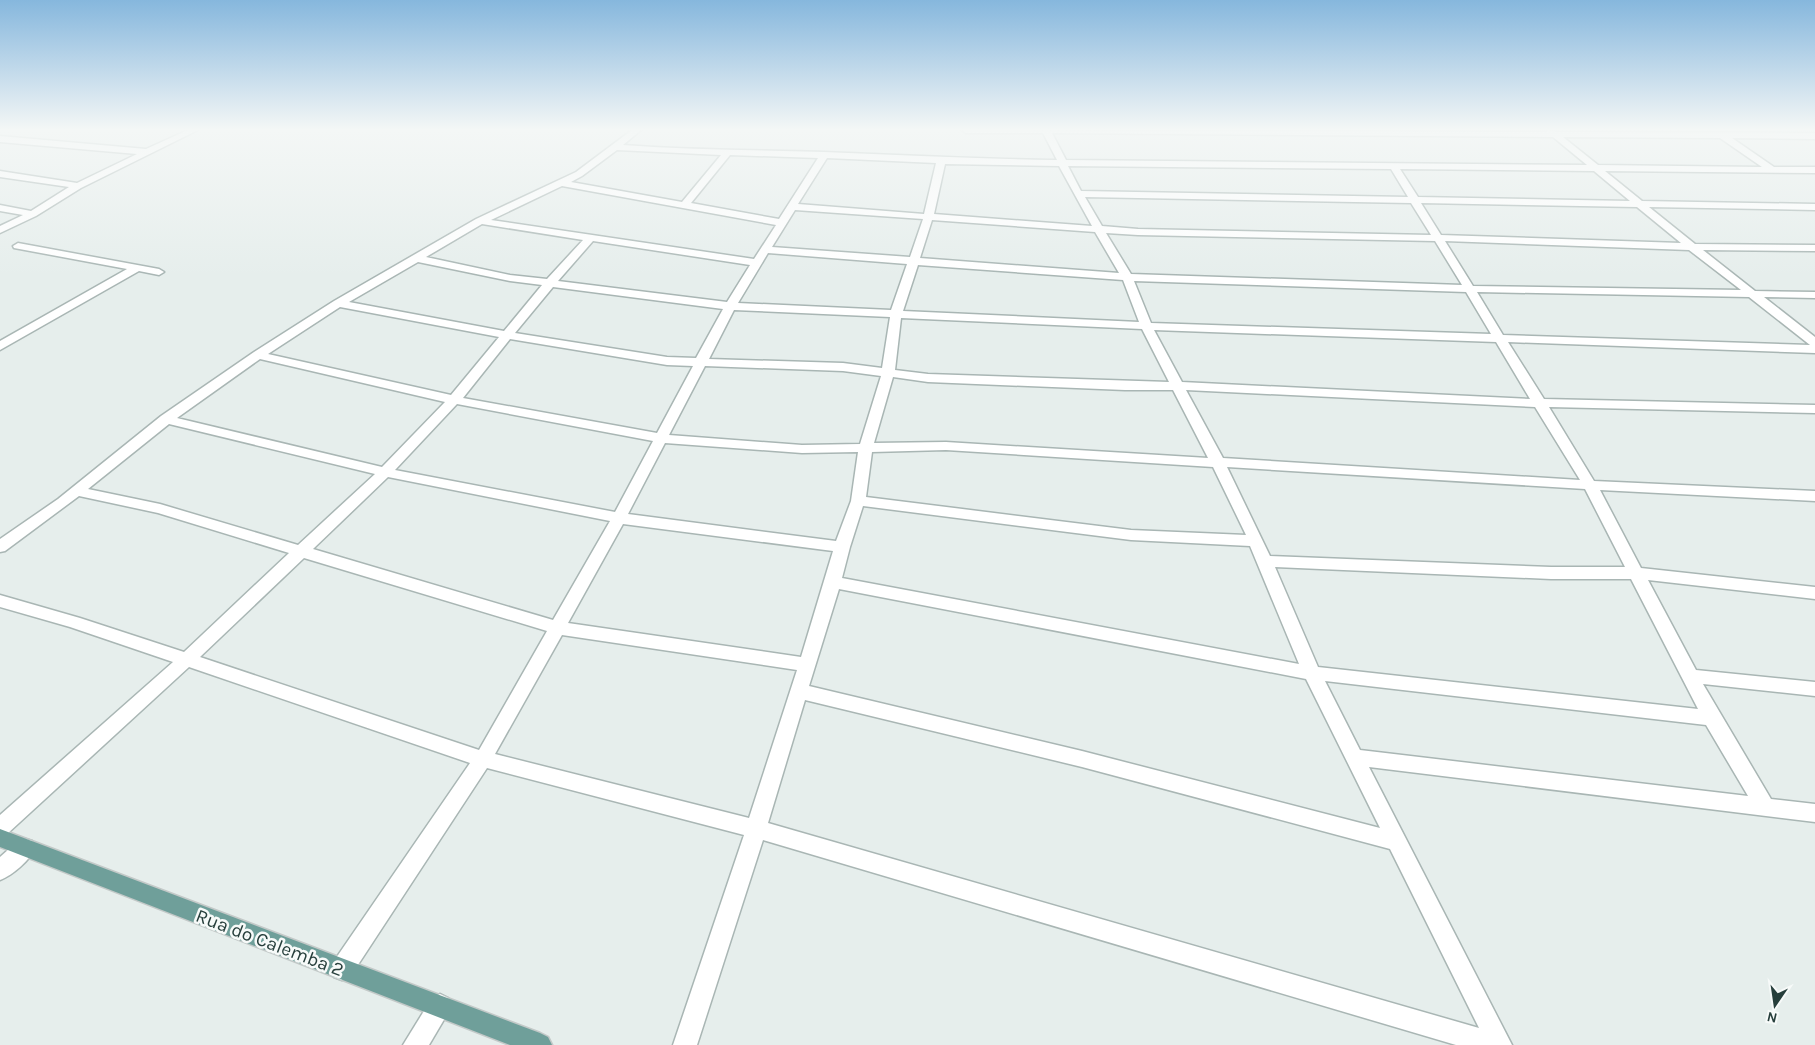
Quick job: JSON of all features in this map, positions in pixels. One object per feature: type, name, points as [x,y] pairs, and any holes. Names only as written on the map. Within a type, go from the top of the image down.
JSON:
[{"type":"main road","name":"Rua do Calemba 2","points":[[0,838],[540,1045]]},
{"type":"street","points":[[31,179],[78,186]]},
{"type":"street","points":[[0,230],[33,214],[93,179]]},
{"type":"street","points":[[0,547],[76,491],[166,419],[258,355],[338,303],[480,221],[571,179]]},
{"type":"street","points":[[684,206],[706,179]]},
{"type":"street","points":[[342,969],[483,759],[619,518],[659,438],[730,306],[810,179]]},
{"type":"street","points":[[685,1045],[756,829],[833,582],[842,547],[858,501],[866,447],[888,372],[896,314],[928,218],[937,179]]},
{"type":"street","points":[[1070,179],[1127,277],[1146,326],[1218,463],[1256,541],[1312,672],[1500,1045]]},
{"type":"street","points":[[1402,179],[1590,485],[1712,718],[1765,806]]},
{"type":"street","points":[[1607,179],[1815,343]]},
{"type":"street","points":[[563,183],[782,223]]},
{"type":"street","points":[[1078,194],[1815,207]]},
{"type":"street","points":[[793,207],[1138,232],[1438,238],[1692,247],[1815,248]]},
{"type":"street","points":[[0,208],[33,214]]},
{"type":"street","points":[[480,221],[756,263]]},
{"type":"street","points":[[0,828],[186,660],[385,472],[454,400],[550,283],[590,238]]},
{"type":"street","points":[[18,246],[159,272]]},
{"type":"street","points":[[765,250],[1127,277],[1469,289],[1815,295]]},
{"type":"street","points":[[416,258],[510,278],[730,306],[1146,326],[1815,349]]},
{"type":"street","points":[[0,346],[137,268]]},
{"type":"street","points":[[338,303],[507,335],[667,361],[844,367],[928,378],[1125,386],[1178,386],[1539,403],[1815,408]]},
{"type":"street","points":[[258,355],[454,400],[659,438],[802,449],[946,446],[1590,485],[1815,496]]},
{"type":"street","points":[[166,419],[385,472],[619,518],[842,547]]},
{"type":"street","points":[[76,491],[160,509],[558,628],[807,665]]},
{"type":"street","points":[[858,501],[1131,535],[1256,541]]},
{"type":"street","points":[[1265,561],[1552,573],[1636,574],[1815,593]]},
{"type":"street","points":[[833,582],[1312,672],[1712,718]]},
{"type":"street","points":[[0,601],[74,622],[483,759],[756,829],[1496,1045]]},
{"type":"street","points":[[1690,676],[1815,690]]},
{"type":"street","points":[[799,691],[1073,757],[1396,840]]},
{"type":"street","points":[[1354,757],[1815,812]]},
{"type":"street","points":[[0,870],[25,848]]},
{"type":"street","points":[[415,1045],[440,1006]]}]
